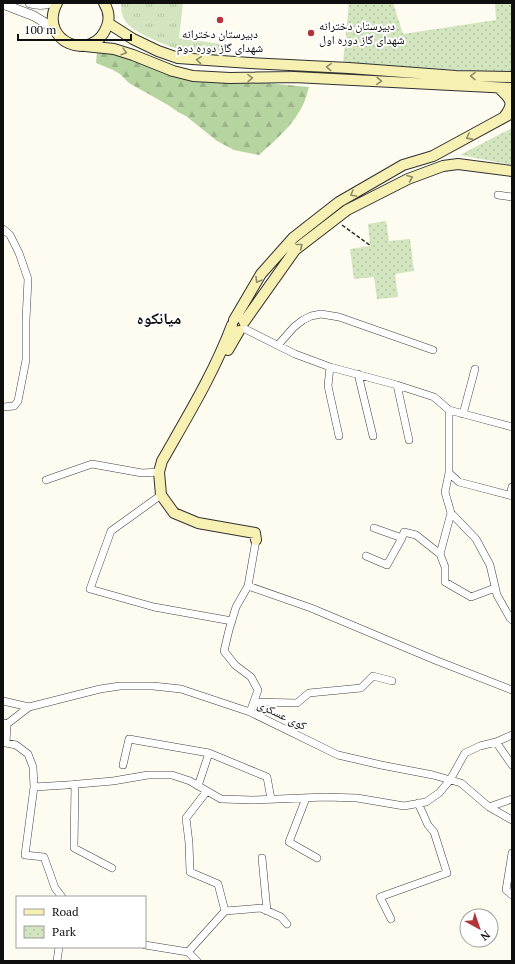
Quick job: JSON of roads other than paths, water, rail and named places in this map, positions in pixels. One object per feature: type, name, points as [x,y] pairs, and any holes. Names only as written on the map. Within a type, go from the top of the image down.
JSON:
[{"type":"main road","points":[[57,3],[54,9],[53,25],[56,32],[69,44],[114,49],[173,71],[193,76],[230,78],[294,77],[512,88]]},
{"type":"main road","points":[[104,3],[107,7],[109,19],[133,39],[158,51],[178,58],[456,76],[512,77]]},
{"type":"main road","points":[[86,46],[94,43],[105,32],[113,3]]},
{"type":"main road","points":[[238,325],[261,274],[293,238],[339,202],[403,165],[433,156],[508,116],[511,105],[509,97],[499,88]]},
{"type":"main road","points":[[256,540],[255,533],[198,523],[174,513],[161,495],[159,472],[162,461],[201,392],[224,345],[295,250],[347,210],[408,179],[443,166],[458,164],[512,171]]},
{"type":"street","points":[[30,3],[50,3]]},
{"type":"street","points":[[3,4],[34,16],[56,32]]},
{"type":"street","points":[[498,195],[512,197]]},
{"type":"street","points":[[3,229],[10,235],[19,253],[28,279],[26,360],[18,401],[14,406],[3,407]]},
{"type":"street","points":[[278,345],[294,327],[303,320],[311,316],[321,314],[338,317],[433,350]]},
{"type":"street","points":[[238,325],[295,354],[330,367],[397,385],[434,397],[449,410],[512,427]]},
{"type":"street","points":[[330,367],[328,386],[339,436]]},
{"type":"street","points":[[462,414],[475,369]]},
{"type":"street","points":[[358,374],[373,436]]},
{"type":"street","points":[[397,385],[410,440]]},
{"type":"street","points":[[449,410],[449,473],[445,492],[451,513],[476,539],[490,565],[497,595],[512,620]]},
{"type":"street","points":[[46,480],[92,464],[142,473],[159,472]]},
{"type":"street","points":[[449,473],[459,482],[511,495],[512,487]]},
{"type":"street","points":[[161,495],[111,531],[90,589],[154,607],[232,621]]},
{"type":"street","points":[[440,554],[451,513]]},
{"type":"street","points":[[374,528],[402,538]]},
{"type":"street","points":[[366,556],[387,565],[404,532],[416,535],[440,554],[445,568],[445,582],[471,597],[495,588]]},
{"type":"street","points":[[250,712],[258,690],[251,677],[235,665],[224,651],[236,608],[248,586],[256,540]]},
{"type":"street","points":[[248,586],[311,608],[512,690]]},
{"type":"street","points":[[254,702],[297,703],[309,693],[361,688],[373,676],[392,681]]},
{"type":"street","name":"کوی عسکری","points":[[29,707],[100,689],[120,686],[153,686],[181,689],[250,712],[338,755],[433,775],[461,783],[489,807],[512,820]]},
{"type":"street","points":[[3,701],[29,707]]},
{"type":"street","points":[[29,707],[5,723],[6,743],[16,745],[28,754],[33,767],[34,786],[25,854],[44,857],[55,888],[61,896]]},
{"type":"street","points":[[34,786],[113,781],[148,775],[172,775],[190,781],[220,799],[253,800],[325,797],[357,798],[404,806],[426,802],[439,793],[450,780],[465,753],[512,735]]},
{"type":"street","points":[[123,765],[129,739],[209,753],[267,777],[271,799]]},
{"type":"street","points":[[496,742],[512,764]]},
{"type":"street","points":[[198,786],[209,753]]},
{"type":"street","points":[[75,784],[74,848],[112,868]]},
{"type":"street","points":[[207,792],[186,818],[190,872],[218,884],[225,911]]},
{"type":"street","points":[[306,798],[290,842],[317,858]]},
{"type":"street","points":[[489,807],[512,800]]},
{"type":"street","points":[[391,919],[380,897],[448,873],[434,832],[428,824],[418,803]]},
{"type":"street","points":[[512,853],[506,890],[512,895]]},
{"type":"street","points":[[262,858],[267,911]]},
{"type":"street","points":[[188,952],[225,911],[261,908],[281,917],[287,924]]},
{"type":"street","points":[[146,944],[188,952],[197,961]]},
{"type":"street","points":[[57,961],[60,948]]},
{"type":"place","name":"دبیرستان دخترانه شهدای گاز دوره دوم","points":[[220,20]]},
{"type":"place","name":"دبیرستان دخترانه شهدای گاز دوره اول","points":[[311,33]]},
{"type":"district","name":"میانکوه","points":[[159,318]]}]
